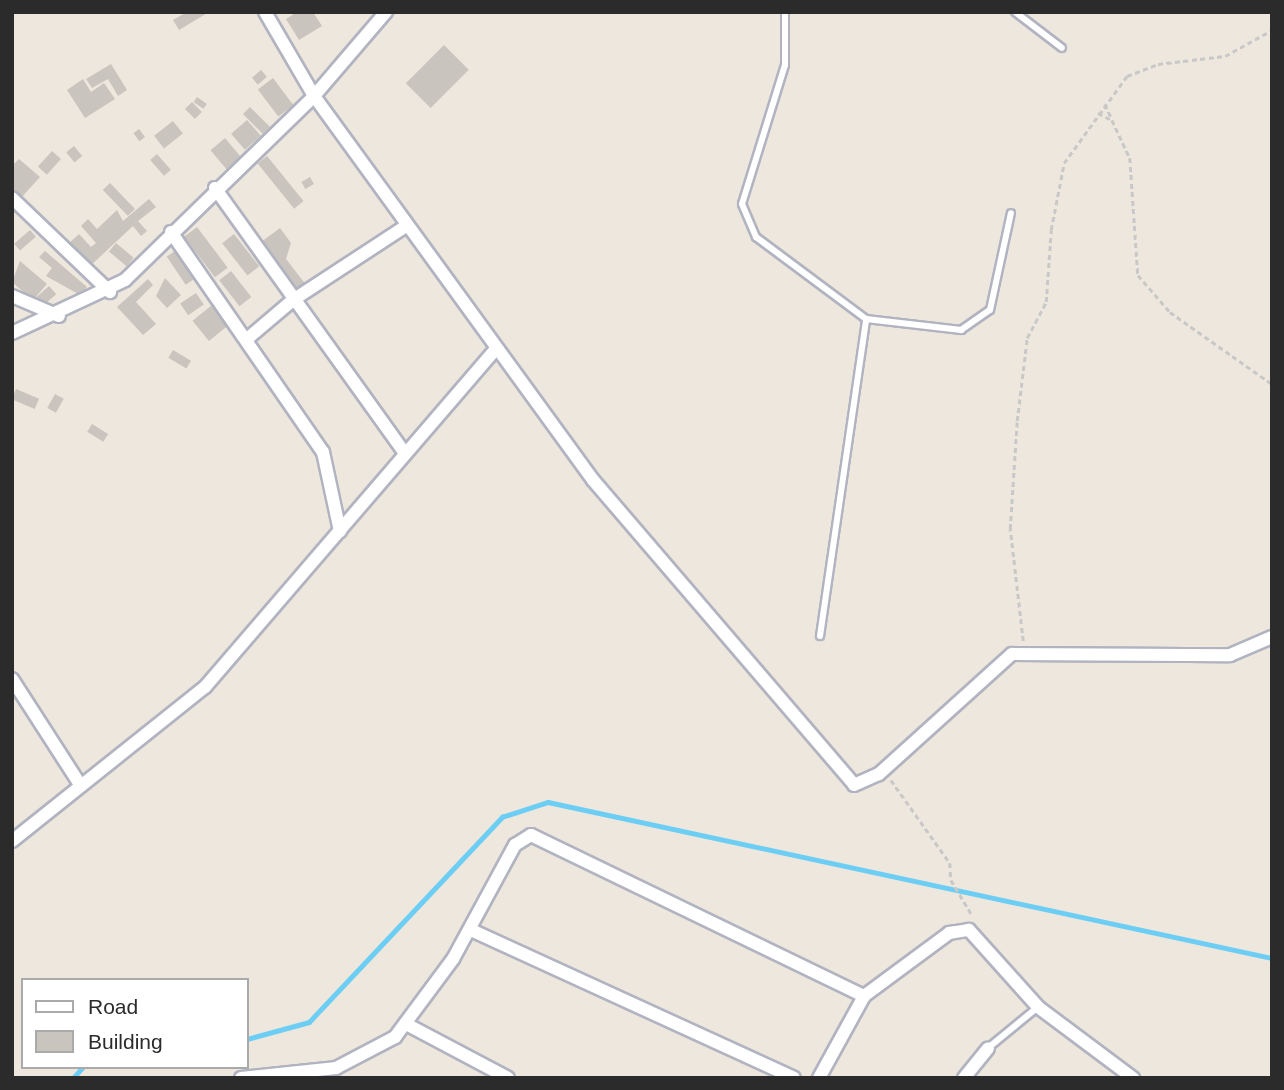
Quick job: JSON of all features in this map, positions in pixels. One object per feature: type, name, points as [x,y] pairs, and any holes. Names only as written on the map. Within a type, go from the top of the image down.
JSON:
[{"type":"street","points":[[265,12],[314,96],[593,480],[854,785],[876,776],[1000,661],[1024,651],[1230,655],[1272,637]]},
{"type":"street","points":[[12,333],[59,316],[110,292],[215,188],[314,96],[386,12]]},
{"type":"street","points":[[215,188],[404,452]]},
{"type":"street","points":[[12,198],[110,292]]},
{"type":"street","points":[[247,339],[293,300],[406,226]]},
{"type":"street","points":[[171,232],[323,452],[340,531]]},
{"type":"street","points":[[12,296],[59,316]]},
{"type":"street","points":[[12,841],[205,687],[340,531],[404,452],[496,349]]},
{"type":"street","points":[[12,679],[81,786]]},
{"type":"street","points":[[241,1078],[320,1075],[376,1051],[408,1025],[471,930],[515,845],[531,835],[864,996]]},
{"type":"street","points":[[819,1078],[864,996],[957,928],[977,935],[1038,1007],[1133,1078]]},
{"type":"street","points":[[471,930],[794,1078]]},
{"type":"street","points":[[408,1025],[508,1078]]},
{"type":"street","points":[[964,1078],[988,1048]]},
{"type":"street","points":[[979,1059],[979,1078]]},
{"type":"lane","points":[[785,12],[785,65],[756,149],[742,204],[744,222],[756,237],[866,319],[961,330],[978,322],[990,310],[1011,213]]},
{"type":"lane","points":[[1015,12],[1062,48]]},
{"type":"lane","points":[[820,636],[866,319]]},
{"type":"lane","points":[[988,1048],[1038,1007]]},
{"type":"path","points":[[1024,651],[1010,529],[1027,338],[1046,302],[1051,230],[1064,163],[1096,113],[1139,68],[1225,56],[1272,30]]},
{"type":"path","points":[[1105,102],[1130,158],[1138,275],[1170,312],[1272,384]]},
{"type":"path","points":[[1096,113],[1112,120]]},
{"type":"path","points":[[876,776],[902,789],[950,863],[951,880],[972,915]]},
{"type":"building","points":[[187,12],[209,12],[179,30],[173,20]]},
{"type":"building","points":[[297,12],[313,12],[322,26],[299,40],[286,19]]},
{"type":"building","points":[[444,45],[469,70],[431,108],[406,83]]},
{"type":"building","points":[[111,64],[127,90],[118,96],[108,79],[92,88],[86,79]]},
{"type":"building","points":[[261,70],[267,77],[258,85],[252,78]]},
{"type":"building","points":[[273,78],[293,105],[278,117],[258,89]]},
{"type":"building","points":[[83,79],[91,92],[104,83],[115,99],[85,118],[67,90]]},
{"type":"building","points":[[197,97],[207,104],[203,109],[194,102]]},
{"type":"building","points":[[192,102],[202,112],[195,119],[185,109]]},
{"type":"building","points":[[250,107],[270,127],[263,134],[243,114]]},
{"type":"building","points":[[247,120],[261,136],[245,150],[231,134]]},
{"type":"building","points":[[173,121],[183,134],[164,148],[154,136]]},
{"type":"building","points":[[139,129],[145,137],[139,141],[133,133]]},
{"type":"building","points":[[225,138],[241,157],[227,169],[210,150]]},
{"type":"building","points":[[74,146],[82,156],[74,162],[66,152]]},
{"type":"building","points":[[52,151],[61,159],[47,175],[38,167]]},
{"type":"building","points":[[157,154],[171,170],[164,176],[150,160]]},
{"type":"building","points":[[267,156],[304,201],[294,209],[258,164]]},
{"type":"building","points":[[19,159],[40,177],[20,199],[12,192],[12,166]]},
{"type":"building","points":[[310,177],[314,184],[305,189],[301,182]]},
{"type":"building","points":[[110,183],[135,209],[128,216],[103,190]]},
{"type":"building","points":[[149,199],[156,207],[138,221],[147,231],[141,236],[133,226],[89,267],[68,244],[79,234],[91,247],[96,243],[81,226],[88,219],[97,229],[117,210],[123,221]]},
{"type":"building","points":[[197,227],[228,268],[215,277],[184,237]]},
{"type":"building","points":[[280,228],[291,243],[286,259],[307,286],[299,292],[261,242]]},
{"type":"building","points":[[30,230],[36,237],[20,251],[14,244]]},
{"type":"building","points":[[234,234],[259,266],[247,276],[222,243]]},
{"type":"building","points":[[116,243],[134,258],[127,266],[109,251]]},
{"type":"building","points":[[45,251],[87,287],[80,295],[46,276],[52,268],[39,257]]},
{"type":"building","points":[[175,251],[194,279],[186,285],[167,257]]},
{"type":"building","points":[[20,261],[47,284],[33,300],[12,282]]},
{"type":"building","points":[[231,271],[251,297],[239,306],[219,280]]},
{"type":"building","points":[[165,278],[181,295],[167,308],[156,296]]},
{"type":"building","points":[[148,279],[153,285],[136,302],[156,324],[143,335],[117,307]]},
{"type":"building","points":[[49,286],[56,294],[42,307],[35,298]]},
{"type":"building","points":[[196,293],[204,305],[188,315],[180,304]]},
{"type":"building","points":[[212,305],[228,325],[209,341],[193,321]]},
{"type":"building","points":[[173,350],[191,361],[186,369],[168,358]]},
{"type":"building","points":[[16,389],[39,399],[35,409],[12,399]]},
{"type":"building","points":[[55,394],[64,399],[56,413],[47,408]]},
{"type":"building","points":[[92,424],[108,434],[103,442],[87,432]]},
{"type":"waterway","points":[[248,1039],[309,1022],[502,817],[548,802],[1272,958]]},
{"type":"waterway","points":[[73,1078],[81,1069]]}]
